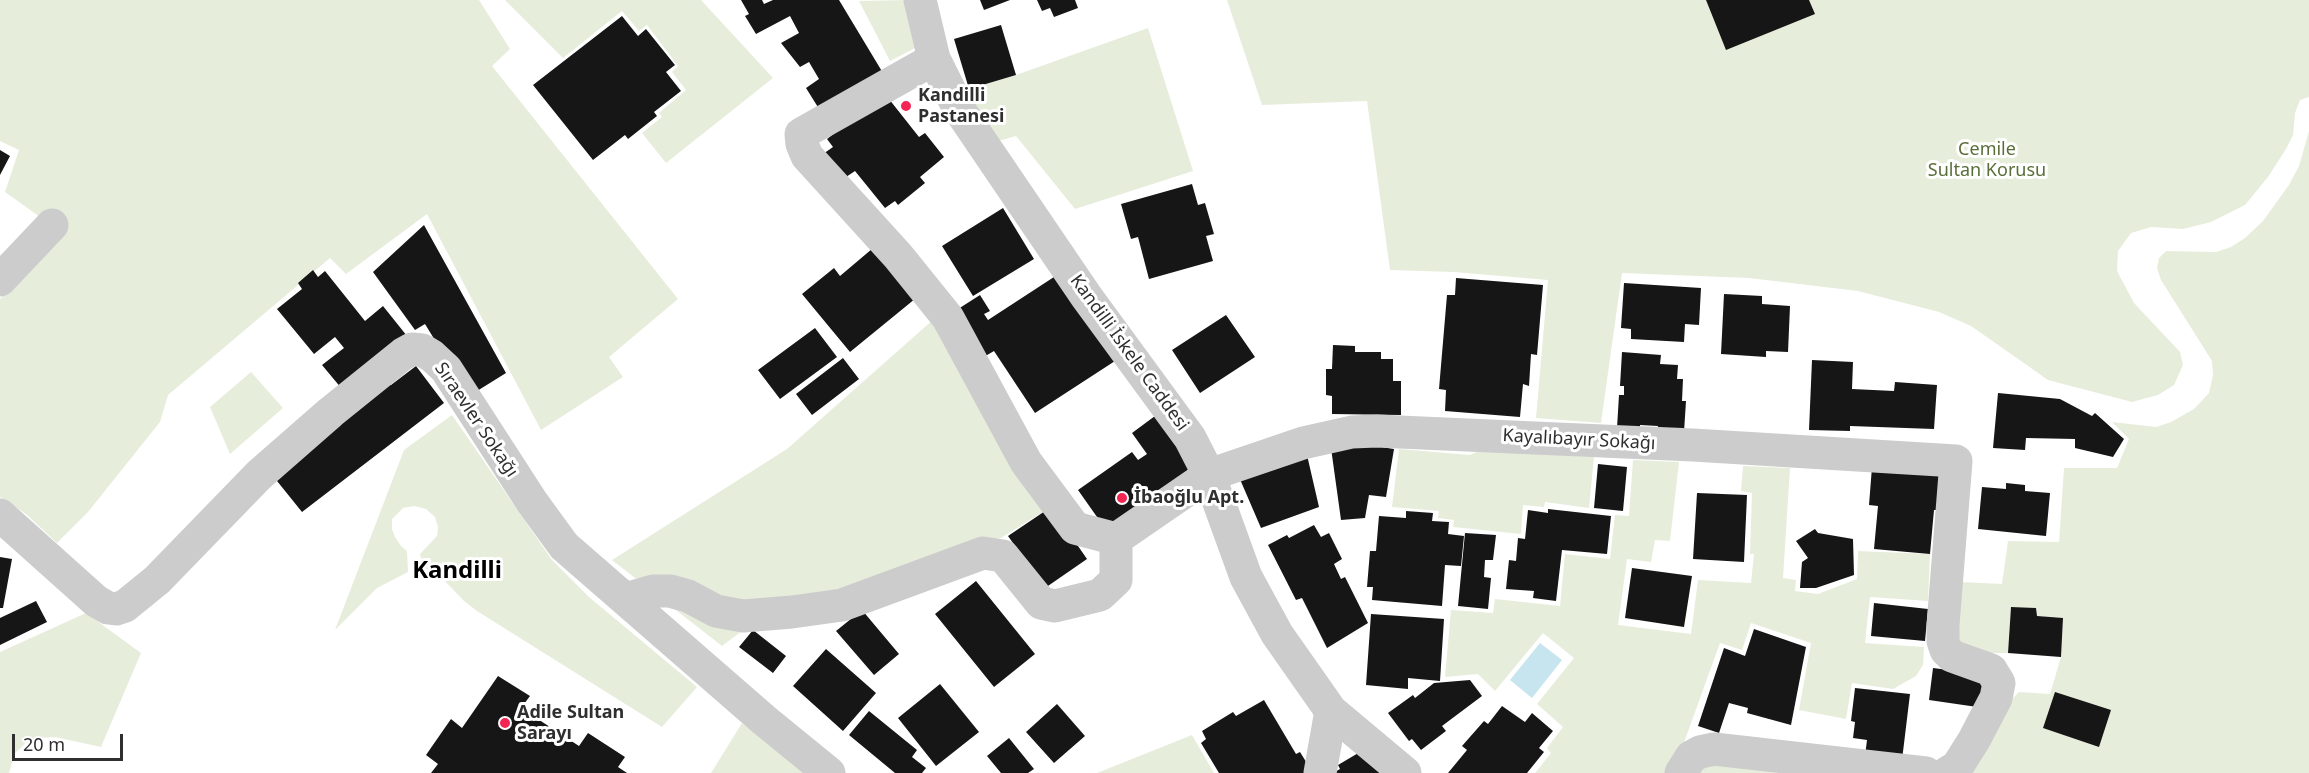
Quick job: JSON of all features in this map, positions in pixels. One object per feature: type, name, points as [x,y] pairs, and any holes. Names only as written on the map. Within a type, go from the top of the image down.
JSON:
[{"type":"street","name":"Kandilli İskele Caddesi","points":[[920,0],[934,59],[959,109],[1086,296],[1179,422],[1209,475],[1236,554],[1262,609],[1295,662],[1331,711],[1405,773]]},
{"type":"street","points":[[625,599],[652,591],[670,591],[688,596],[716,611],[743,616],[792,612],[842,605],[983,553],[1003,556],[1041,603],[1055,606],[1100,595],[1116,580],[1116,539],[1075,528],[1026,462],[948,318],[898,256],[807,156],[802,144],[801,134],[934,59]]},
{"type":"street","points":[[0,280],[52,225]]},
{"type":"street","name":"Sıraevler Sokağı","points":[[0,515],[96,601],[108,608],[116,609],[125,606],[157,580],[259,475],[398,358],[412,350],[422,350],[446,369],[532,502],[564,546],[764,720],[829,773]]},
{"type":"street","name":"Kayalıbayır Sokağı","points":[[1116,539],[1209,475],[1303,443],[1352,432],[1693,445],[1956,460],[1943,641],[1946,650],[1952,656],[1991,670],[1999,683],[1996,698],[1974,740],[1957,767],[1947,773]]},
{"type":"street","points":[[1320,773],[1331,711]]},
{"type":"street","points":[[1681,773],[1691,757],[1714,749],[1926,773]]},
{"type":"green space","points":[[0,0],[479,0],[510,49],[492,66],[678,299],[609,357],[623,377],[541,430],[427,214],[346,274],[330,258],[168,395],[160,422],[88,512],[57,543],[26,514],[0,497],[0,299],[61,232],[5,192],[19,150],[0,141]]},
{"type":"green space","points":[[505,0],[701,0],[773,78],[666,163],[642,133],[662,117],[659,113],[686,90],[672,72],[678,66],[647,25],[639,31],[622,11],[563,58]]},
{"type":"green space","points":[[907,0],[921,45],[890,61],[859,1]]},
{"type":"green space","name":"Cemile Sultan Korusu","points":[[1227,0],[2309,0],[2309,97],[2300,100],[2295,113],[2293,135],[2286,149],[2268,177],[2245,205],[2211,222],[2183,229],[2151,227],[2131,233],[2118,251],[2117,271],[2134,303],[2180,352],[2183,365],[2174,385],[2158,395],[2132,402],[2048,380],[1971,326],[1939,312],[1858,291],[1749,278],[1622,273],[1601,423],[1536,418],[1548,280],[1454,272],[1390,270],[1367,101],[1262,105]]},
{"type":"green space","points":[[1148,28],[1193,171],[1075,209],[1016,136],[991,143],[969,89],[1016,75]]},
{"type":"green space","points":[[2309,131],[2309,773],[1968,773],[2002,709],[2019,692],[2050,694],[2061,657],[2063,619],[2037,616],[2036,608],[2011,607],[2008,653],[1990,653],[1961,643],[1956,628],[1961,582],[2002,584],[2008,541],[2059,542],[2064,468],[2117,468],[2129,439],[2112,422],[2156,427],[2171,422],[2194,409],[2209,393],[2213,375],[2212,361],[2161,280],[2157,268],[2159,258],[2166,251],[2216,252],[2231,247],[2245,238],[2263,221],[2289,185],[2299,166]]},
{"type":"green space","points":[[934,319],[1051,507],[1001,538],[963,546],[900,573],[772,608],[722,646],[612,560],[787,449]]},
{"type":"green space","points":[[251,372],[283,408],[230,454],[210,407]]},
{"type":"green space","points":[[452,415],[552,560],[589,597],[697,687],[662,727],[477,611],[433,570],[424,568],[420,554],[437,536],[438,527],[435,517],[426,509],[414,506],[403,508],[392,519],[395,537],[407,551],[408,572],[377,588],[335,630],[404,450]]},
{"type":"green space","points":[[1399,449],[1470,455],[1479,451],[1594,457],[1589,508],[1545,502],[1544,507],[1523,505],[1521,534],[1453,527],[1454,520],[1438,518],[1439,511],[1392,507]]},
{"type":"green space","points":[[1633,460],[1679,462],[1670,541],[1655,540],[1651,562],[1627,559],[1618,625],[1691,634],[1698,580],[1751,583],[1754,554],[1750,554],[1752,493],[1741,491],[1743,466],[1790,468],[1783,578],[1796,580],[1795,591],[1818,594],[1857,579],[1858,551],[1930,554],[1928,601],[1870,597],[1865,643],[1924,647],[1923,665],[1916,676],[1893,689],[1852,683],[1846,719],[1799,710],[1811,643],[1751,623],[1742,650],[1720,643],[1673,773],[1535,773],[1551,753],[1547,748],[1563,727],[1537,704],[1574,658],[1543,633],[1495,691],[1478,674],[1445,677],[1451,610],[1493,613],[1495,599],[1560,606],[1565,554],[1610,559],[1615,515],[1629,516]]},
{"type":"green space","points":[[86,613],[141,653],[101,747],[55,737],[38,738],[28,741],[15,753],[9,773],[0,773],[0,652]]},
{"type":"green space","points":[[742,723],[807,773],[711,773]]},
{"type":"green space","points":[[1192,735],[1214,773],[1097,773]]},
{"type":"green space","points":[[1706,760],[1848,773],[1692,773]]},
{"type":"water","points":[[1540,643],[1562,660],[1532,698],[1510,680]]},
{"type":"building","points":[[741,0],[762,0],[764,4],[773,0],[839,0],[886,78],[821,112],[806,88],[819,79],[809,62],[800,67],[781,43],[799,33],[790,16],[756,34],[745,16],[749,14]]},
{"type":"building","points":[[980,0],[1010,0],[984,10]]},
{"type":"building","points":[[1037,0],[1075,0],[1078,8],[1054,17],[1050,8],[1042,11]]},
{"type":"building","points":[[1706,0],[1809,0],[1815,14],[1726,50]]},
{"type":"building","points":[[622,16],[638,36],[646,29],[675,65],[666,72],[681,91],[654,112],[657,116],[628,139],[625,135],[593,160],[533,85]]},
{"type":"building","points":[[1001,25],[1016,75],[969,89],[954,39]]},
{"type":"building","points":[[885,94],[919,137],[925,133],[944,157],[920,177],[925,183],[898,205],[895,201],[885,208],[855,171],[843,179],[823,154],[833,147],[827,139]]},
{"type":"building","points":[[0,150],[10,156],[0,175]]},
{"type":"building","points":[[1192,184],[1198,205],[1205,203],[1214,234],[1206,236],[1213,261],[1149,279],[1138,237],[1131,239],[1121,204]]},
{"type":"building","points":[[1003,208],[1034,259],[973,296],[942,246]]},
{"type":"building","points":[[424,225],[506,373],[469,396],[425,324],[415,330],[373,272]]},
{"type":"building","points":[[879,243],[921,294],[850,352],[802,294],[834,268],[840,276]]},
{"type":"building","points":[[313,270],[318,277],[325,271],[365,321],[383,306],[407,336],[342,389],[322,365],[344,348],[335,337],[314,354],[277,309],[302,289],[298,283]]},
{"type":"building","points":[[1054,277],[1115,361],[1035,413],[994,351],[982,358],[955,311],[980,295],[990,311],[984,314],[988,320]]},
{"type":"building","points":[[1456,278],[1543,285],[1537,355],[1531,354],[1529,386],[1523,384],[1520,417],[1445,411],[1446,390],[1439,389],[1447,295],[1455,295]]},
{"type":"building","points":[[1624,283],[1701,288],[1699,325],[1685,324],[1684,342],[1631,339],[1631,329],[1621,328]]},
{"type":"building","points":[[1724,294],[1762,296],[1762,304],[1790,306],[1788,352],[1766,351],[1766,357],[1721,354]]},
{"type":"building","points":[[1226,315],[1255,357],[1200,393],[1172,350]]},
{"type":"building","points":[[815,328],[837,357],[780,399],[758,370]]},
{"type":"building","points":[[1333,345],[1355,346],[1355,352],[1381,352],[1381,359],[1393,359],[1393,381],[1401,381],[1401,415],[1332,414],[1332,396],[1326,395],[1326,369],[1332,369]]},
{"type":"building","points":[[1622,352],[1661,355],[1660,364],[1678,365],[1677,379],[1683,379],[1682,401],[1686,401],[1684,432],[1657,430],[1658,426],[1640,425],[1640,429],[1617,428],[1619,395],[1624,395],[1624,386],[1620,386]]},
{"type":"building","points":[[843,358],[859,379],[812,415],[796,394]]},
{"type":"building","points":[[1812,360],[1853,362],[1852,389],[1894,391],[1895,382],[1937,385],[1934,429],[1850,426],[1850,431],[1809,430]]},
{"type":"building","points":[[416,366],[444,403],[302,512],[273,476],[388,381],[391,385]]},
{"type":"building","points":[[1998,393],[2060,399],[2092,416],[2095,413],[2124,439],[2113,457],[2075,448],[2075,439],[2026,438],[2025,450],[1993,448]]},
{"type":"building","points":[[1159,413],[1200,471],[1109,534],[1078,490],[1132,452],[1138,460],[1147,454],[1132,433]]},
{"type":"building","points":[[1375,446],[1394,449],[1386,497],[1369,495],[1365,518],[1341,520],[1331,448]]},
{"type":"building","points":[[1307,455],[1319,507],[1261,528],[1239,477]]},
{"type":"building","points":[[1598,464],[1627,467],[1623,511],[1594,508]]},
{"type":"building","points":[[1872,467],[1944,468],[1941,510],[1934,510],[1930,554],[1874,549],[1878,506],[1869,505]]},
{"type":"building","points":[[2006,483],[2025,485],[2025,491],[2050,493],[2046,536],[1978,529],[1982,487],[2006,489]]},
{"type":"building","points":[[1697,493],[1747,495],[1744,562],[1693,559]]},
{"type":"building","points":[[1051,507],[1087,559],[1045,588],[1008,536]]},
{"type":"building","points":[[1548,509],[1611,516],[1607,554],[1562,550],[1556,601],[1533,598],[1534,591],[1506,589],[1509,560],[1516,561],[1518,538],[1525,539],[1528,510],[1548,513]]},
{"type":"building","points":[[1406,511],[1433,513],[1432,521],[1449,522],[1448,534],[1464,536],[1461,566],[1445,565],[1442,606],[1372,600],[1373,587],[1367,587],[1370,551],[1376,551],[1379,516],[1406,518]]},
{"type":"building","points":[[1314,525],[1321,537],[1329,533],[1342,559],[1334,564],[1341,579],[1345,577],[1368,623],[1327,648],[1302,598],[1296,600],[1268,545],[1287,535],[1289,538]]},
{"type":"building","points":[[1815,529],[1818,533],[1853,539],[1854,575],[1816,588],[1800,588],[1802,562],[1808,558],[1796,541]]},
{"type":"building","points":[[1465,533],[1496,535],[1493,560],[1485,560],[1484,577],[1491,578],[1488,609],[1458,606]]},
{"type":"building","points":[[0,557],[12,559],[3,608],[0,608]]},
{"type":"building","points":[[1632,568],[1692,576],[1684,627],[1625,618]]},
{"type":"building","points":[[976,581],[1035,654],[994,687],[935,614]]},
{"type":"building","points":[[36,601],[47,622],[0,645],[0,618]]},
{"type":"building","points":[[1874,603],[1928,609],[1925,641],[1871,636]]},
{"type":"building","points":[[2011,607],[2036,608],[2037,616],[2063,618],[2061,657],[2008,653]]},
{"type":"building","points":[[862,610],[899,654],[874,675],[836,631]]},
{"type":"building","points":[[1371,614],[1444,619],[1440,681],[1408,678],[1408,689],[1366,685]]},
{"type":"building","points":[[1754,629],[1806,647],[1791,725],[1747,713],[1748,708],[1729,703],[1719,733],[1698,726],[1724,648],[1745,656]]},
{"type":"building","points":[[753,630],[786,656],[773,673],[739,647]]},
{"type":"building","points":[[826,649],[876,693],[843,731],[793,686]]},
{"type":"building","points":[[1933,668],[1988,675],[1984,708],[1929,700]]},
{"type":"building","name":"Adile Sultan Sarayı","points":[[498,676],[530,696],[521,708],[579,746],[588,733],[625,757],[618,767],[627,773],[431,773],[438,764],[426,755],[451,719],[462,728]]},
{"type":"building","points":[[1470,680],[1482,696],[1442,726],[1446,731],[1421,750],[1412,739],[1409,741],[1388,713],[1413,695],[1415,698],[1434,683]]},
{"type":"building","points":[[940,684],[979,732],[936,766],[898,718]]},
{"type":"building","points":[[1855,688],[1910,694],[1902,760],[1865,756],[1867,740],[1853,738],[1855,722],[1851,721]]},
{"type":"building","points":[[2055,692],[2111,710],[2099,747],[2043,728]]},
{"type":"building","points":[[1264,700],[1296,754],[1300,752],[1313,773],[1219,773],[1201,743],[1206,739],[1202,731],[1233,712],[1236,716]]},
{"type":"building","points":[[1057,704],[1085,736],[1054,763],[1026,732]]},
{"type":"building","points":[[1502,706],[1525,722],[1532,713],[1553,731],[1539,748],[1544,752],[1527,773],[1448,773],[1467,750],[1462,746],[1484,721],[1488,724]]},
{"type":"building","points":[[869,711],[917,750],[912,757],[926,768],[922,773],[895,773],[849,735]]},
{"type":"building","points":[[1009,738],[1034,769],[1028,773],[1001,773],[987,756]]},
{"type":"building","points":[[1365,749],[1380,773],[1333,773],[1340,769],[1338,765]]},
{"type":"place","name":"Kandilli Pastanesi","points":[[906,106]]},
{"type":"place","name":"İbaoğlu Apt.","points":[[1122,498]]},
{"type":"place","name":"Adile Sultan Sarayı","points":[[505,723]]},
{"type":"district","name":"Kandilli","points":[[457,571]]}]
